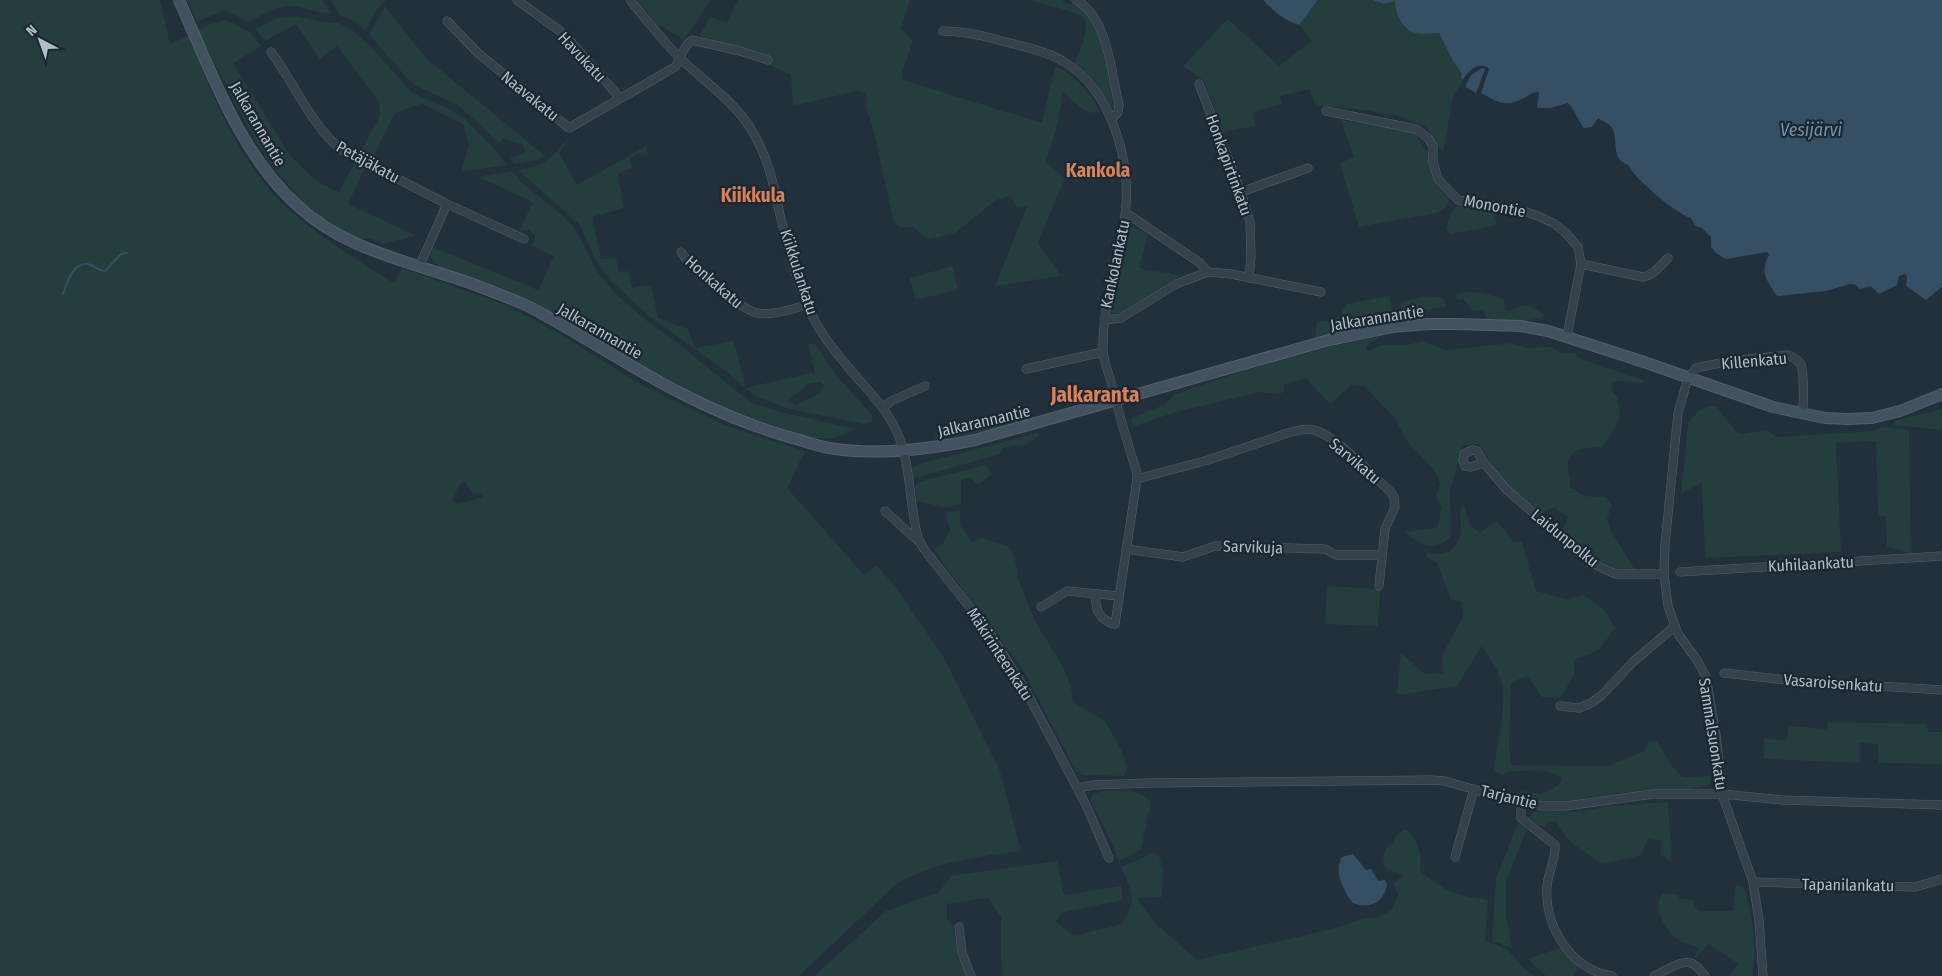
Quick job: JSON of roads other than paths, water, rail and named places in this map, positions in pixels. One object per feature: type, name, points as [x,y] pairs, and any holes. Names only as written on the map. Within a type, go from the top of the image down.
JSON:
[{"type":"main road","name":"Jalkarannantie","points":[[179,0],[224,100],[245,138],[272,179],[298,206],[325,228],[348,241],[524,304],[686,396],[739,421],[782,436],[828,448],[849,451],[903,450],[936,448],[975,440],[1329,340],[1392,327],[1458,324],[1521,326],[1567,336],[1773,408],[1802,414],[1847,419],[1872,418],[1914,407],[1942,394]]},
{"type":"street","name":"Havukatu","points":[[517,0],[564,34],[620,98]]},
{"type":"street","points":[[1076,0],[1092,14],[1103,35],[1119,105],[1118,112],[1112,119]]},
{"type":"street","name":"Kiikkulankatu","points":[[632,1],[681,59],[726,98],[754,133],[773,176],[780,216],[794,266],[817,327],[883,408],[894,425],[903,450]]},
{"type":"street","name":"Naavakatu","points":[[447,21],[478,53],[569,128],[675,67],[681,59]]},
{"type":"street","name":"Kankolankatu","points":[[943,31],[962,31],[1047,53],[1065,62],[1098,94],[1112,119],[1119,142],[1126,181],[1126,213],[1122,240],[1108,292],[1104,320],[1103,352],[1115,401]]},
{"type":"street","points":[[681,59],[686,45],[695,40],[768,60]]},
{"type":"street","name":"Petäjäkatu","points":[[271,52],[319,127],[333,144],[343,151],[447,204],[524,239]]},
{"type":"street","name":"Honkapirtinkatu","points":[[1199,84],[1250,222],[1251,257],[1249,278]]},
{"type":"street","name":"Monontie","points":[[1326,111],[1416,129],[1428,138],[1433,146],[1433,162],[1438,180],[1458,200],[1522,211],[1553,223],[1565,232],[1578,247],[1581,264]]},
{"type":"street","points":[[1240,192],[1308,168]]},
{"type":"street","points":[[419,267],[447,204]]},
{"type":"street","points":[[1126,213],[1200,264],[1208,272]]},
{"type":"street","name":"Honkakatu","points":[[681,252],[700,272],[743,307],[752,312],[770,314],[807,304]]},
{"type":"street","points":[[1567,336],[1581,264],[1643,277],[1655,271],[1668,258]]},
{"type":"street","points":[[1104,320],[1121,318],[1176,284],[1208,272],[1230,274],[1320,292]]},
{"type":"street","points":[[1026,368],[1103,352]]},
{"type":"street","name":"Killenkatu","points":[[1688,378],[1696,368],[1730,361],[1788,355],[1801,365],[1804,397],[1802,414]]},
{"type":"street","name":"Sammalsuonkatu","points":[[1688,378],[1678,413],[1665,544],[1664,574],[1668,606],[1675,626],[1706,677],[1716,735],[1722,794],[1753,882],[1759,920],[1763,976]]},
{"type":"street","points":[[883,408],[891,401],[925,386]]},
{"type":"street","points":[[1097,594],[1096,608],[1099,613],[1108,622],[1115,624],[1138,479],[1115,401]]},
{"type":"street","name":"Sarvikatu","points":[[1138,479],[1208,460],[1291,432],[1305,429],[1315,430],[1335,442],[1390,491],[1394,497],[1395,507],[1385,529],[1378,586]]},
{"type":"street","name":"Mäkirinteenkatu","points":[[903,450],[915,527],[922,544],[1008,660],[1077,788],[1109,858]]},
{"type":"street","name":"Laidunpolku","points":[[1484,463],[1506,489],[1586,559],[1616,574],[1664,574]]},
{"type":"street","points":[[885,511],[922,544]]},
{"type":"street","name":"Sarvikuja","points":[[1126,549],[1183,557],[1215,546],[1325,549],[1336,555],[1382,555]]},
{"type":"street","name":"Kuhilaankatu","points":[[1680,572],[1942,556]]},
{"type":"street","points":[[1041,607],[1067,591],[1120,596]]},
{"type":"street","points":[[1560,706],[1579,708],[1591,703],[1601,696],[1633,662],[1675,626]]},
{"type":"street","name":"Vasaroisenkatu","points":[[1724,673],[1796,681],[1942,690]]},
{"type":"street","name":"Tarjantie","points":[[1077,788],[1094,785],[1140,784],[1389,780],[1445,781],[1521,803],[1542,806],[1566,806],[1653,794],[1722,794],[1783,800],[1942,804]]},
{"type":"street","points":[[1456,858],[1474,789]]},
{"type":"street","points":[[1521,803],[1521,818],[1551,839],[1555,845],[1556,850],[1546,892],[1551,921],[1560,940],[1573,956],[1588,967],[1612,976]]},
{"type":"street","name":"Tapanilankatu","points":[[1753,882],[1915,886],[1942,879]]},
{"type":"street","points":[[959,927],[962,953],[971,976]]},
{"type":"street","points":[[1654,976],[1688,962],[1697,967],[1705,976]]},
{"type":"water","points":[[1263,0],[1318,0],[1299,25],[1279,15]]},
{"type":"water","name":"Vesijärvi","points":[[1372,0],[1942,0],[1942,287],[1926,300],[1906,286],[1907,277],[1905,274],[1899,276],[1897,285],[1879,294],[1871,286],[1860,289],[1856,285],[1850,284],[1826,291],[1777,296],[1764,272],[1769,255],[1767,252],[1726,259],[1716,253],[1711,247],[1711,237],[1702,228],[1695,226],[1691,218],[1676,210],[1656,195],[1639,179],[1628,165],[1622,162],[1617,154],[1614,133],[1608,124],[1598,118],[1592,127],[1584,128],[1568,103],[1551,108],[1537,108],[1539,92],[1532,93],[1512,103],[1502,103],[1492,99],[1481,93],[1489,69],[1478,66],[1467,73],[1463,80],[1461,78],[1462,74],[1454,63],[1439,33],[1421,34],[1410,31],[1400,20],[1395,1],[1384,4]]},
{"type":"water","points":[[1482,68],[1485,69],[1476,93],[1465,87],[1471,75]]},
{"type":"water","points":[[1353,854],[1366,870],[1371,869],[1378,881],[1385,880],[1387,884],[1383,896],[1376,903],[1365,906],[1353,903],[1343,887],[1339,875],[1340,863],[1342,857]]},
{"type":"waterway","points":[[63,294],[72,273],[80,265],[91,265],[105,271],[121,254],[127,253]]},
{"type":"district","name":"Kankola","points":[[1098,170]]},
{"type":"district","name":"Kiikkula","points":[[753,195]]},
{"type":"district","name":"Jalkaranta","points":[[1095,395]]}]
